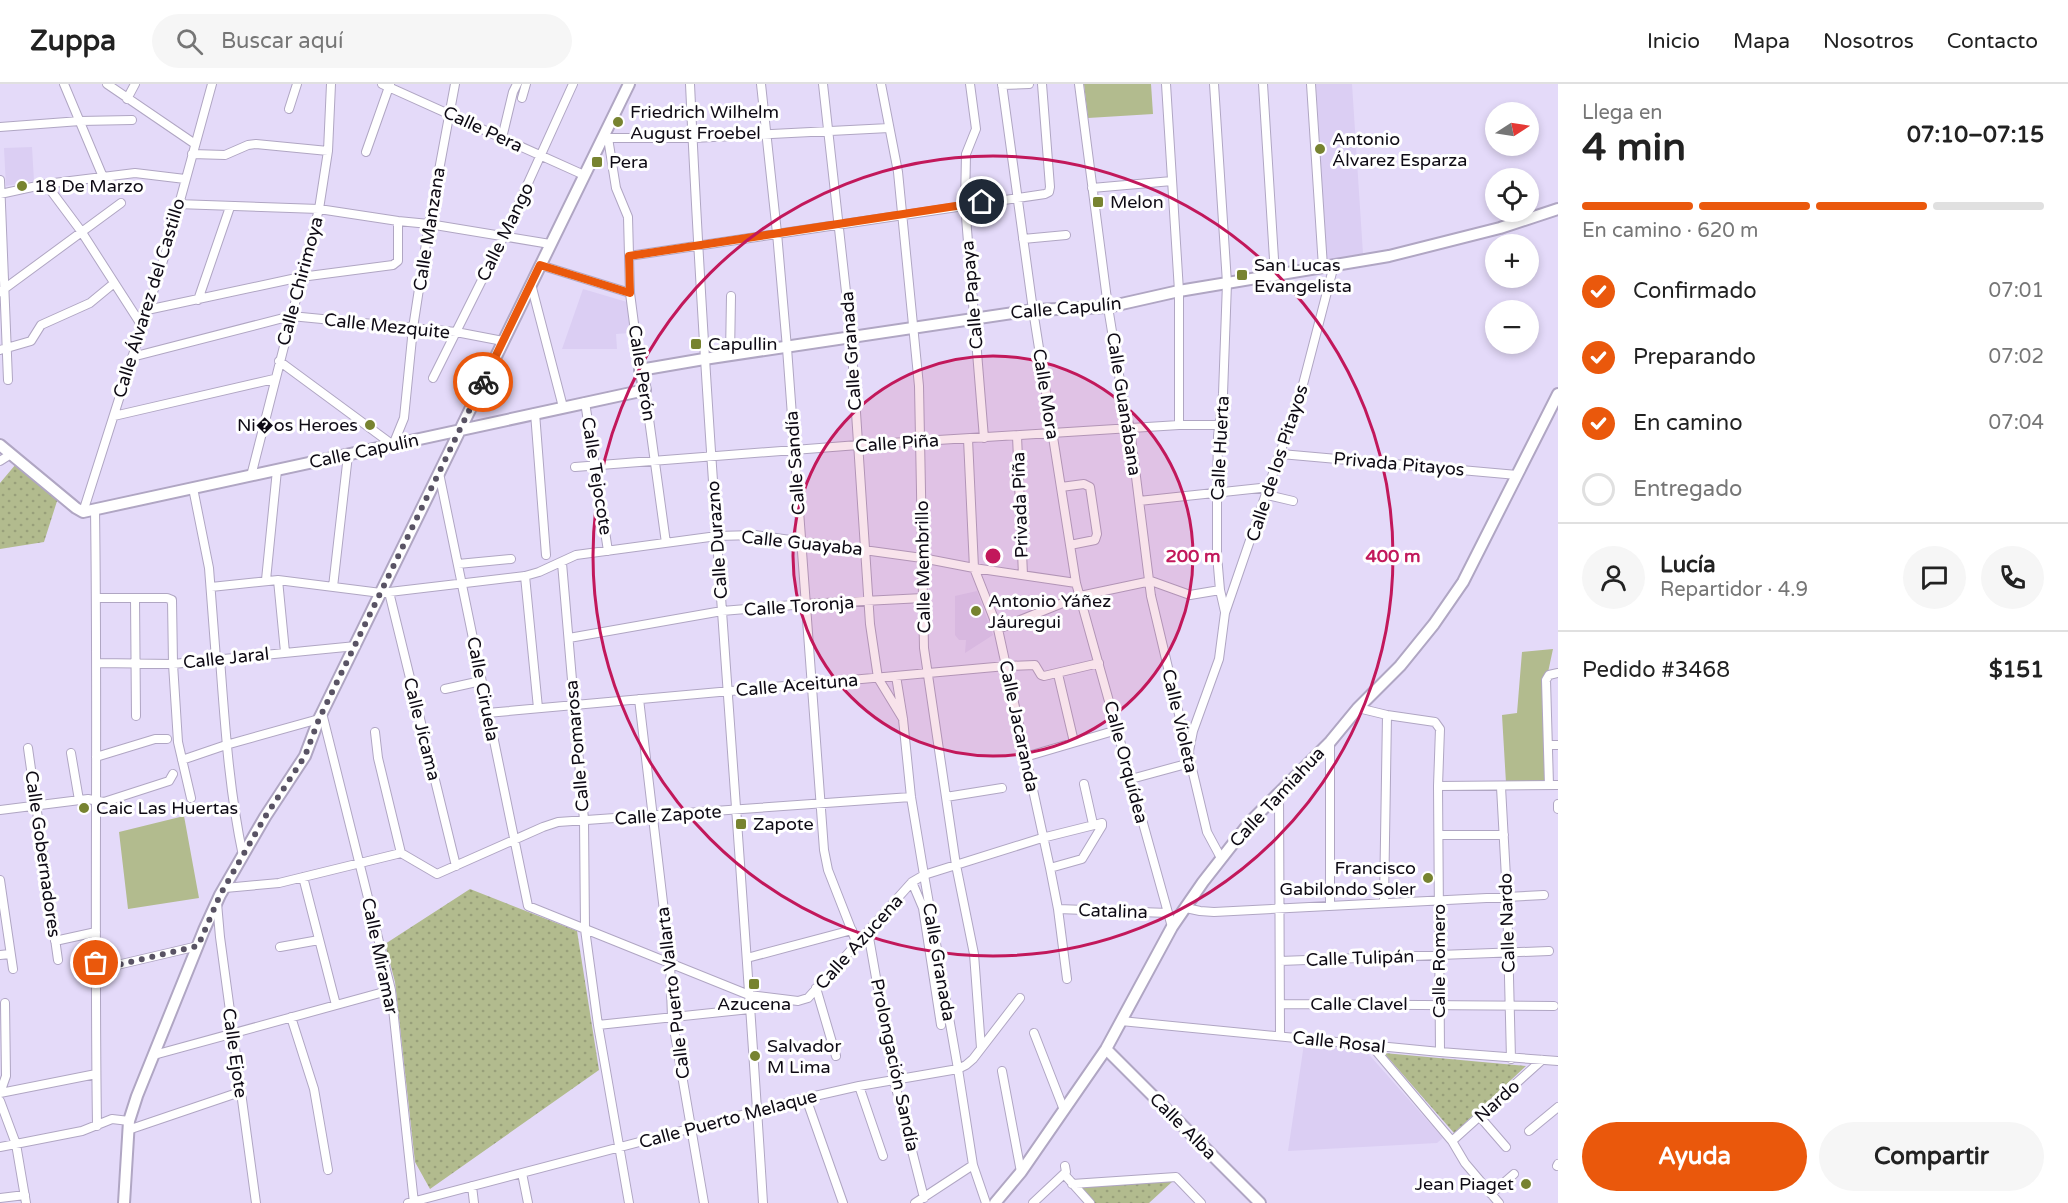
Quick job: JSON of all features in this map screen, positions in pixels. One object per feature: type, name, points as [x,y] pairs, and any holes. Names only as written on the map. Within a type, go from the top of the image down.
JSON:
[{"type":"street","points":[[64,84],[103,177]]},
{"type":"street","points":[[107,84],[195,144]]},
{"type":"street","points":[[127,99],[135,84]]},
{"type":"street","name":"Calle Álvarez del Castillo","points":[[83,512],[166,248],[212,84]]},
{"type":"street","points":[[289,109],[297,84]]},
{"type":"street","name":"Calle Chirimoya","points":[[251,476],[319,209],[328,151],[331,84]]},
{"type":"street","name":"Calle Manzana","points":[[393,445],[404,418],[413,328],[429,224],[455,84]]},
{"type":"street","points":[[502,138],[517,84]]},
{"type":"street","points":[[522,98],[526,84]]},
{"type":"street","name":"Calle Mango","points":[[434,378],[504,236],[573,84]]},
{"type":"street","name":"Calle Durazno","points":[[690,84],[704,359],[750,995],[762,1203]]},
{"type":"street","name":"Calle Sandía","points":[[761,84],[787,348],[824,850],[828,870],[856,944]]},
{"type":"street","name":"Calle Granada","points":[[823,84],[851,338],[868,601],[878,678],[903,719]]},
{"type":"street","name":"Calle Membrillo","points":[[881,84],[898,172],[919,386],[924,648],[956,865],[974,954],[981,1048]]},
{"type":"street","name":"Calle Papaya","points":[[970,84],[976,129],[966,154],[965,205],[984,438]]},
{"type":"street","points":[[1002,85],[1029,84]]},
{"type":"street","points":[[629,256],[1045,194],[1050,188],[1042,84]]},
{"type":"street","name":"Calle Guanábana","points":[[1079,84],[1108,307],[1130,429],[1151,581]]},
{"type":"street","points":[[1167,84],[1179,291],[1179,424]]},
{"type":"street","name":"Calle Huerta","points":[[1215,84],[1227,283],[1224,394],[1220,425],[1217,493],[1217,555],[1220,590],[1225,613]]},
{"type":"street","points":[[1263,84],[1275,275]]},
{"type":"street","name":"Calle de los Pitayos","points":[[1190,763],[1189,751],[1193,731],[1219,659],[1225,613],[1301,392],[1329,266],[1311,84]]},
{"type":"street","points":[[366,152],[387,85]]},
{"type":"street","name":"Calle Pera","points":[[387,85],[584,176]]},
{"type":"street","points":[[124,1203],[129,1125],[154,1055],[217,902],[265,817],[305,756],[320,716],[385,592],[459,430],[606,136],[626,85]]},
{"type":"street","name":"Calle Mora","points":[[1002,85],[1033,310],[1076,583],[1080,596]]},
{"type":"street","points":[[0,128],[80,121],[132,120]]},
{"type":"street","points":[[606,136],[693,138],[889,128]]},
{"type":"street","name":"Calle Perón","points":[[606,136],[616,188],[628,217],[630,293],[666,543]]},
{"type":"street","points":[[192,154],[225,154],[256,144],[328,151]]},
{"type":"street","points":[[1,194],[46,184],[135,173],[185,179]]},
{"type":"street","points":[[0,180],[3,349],[8,380]]},
{"type":"street","points":[[1092,188],[1172,181]]},
{"type":"street","points":[[46,184],[81,231],[142,326]]},
{"type":"street","points":[[3,290],[121,203]]},
{"type":"street","points":[[177,204],[319,209],[550,244]]},
{"type":"street","points":[[198,300],[230,207]]},
{"type":"street","name":"Calle Capulín","points":[[640,370],[1033,310],[1108,307],[1179,291],[1389,256],[1500,228],[1558,209]]},
{"type":"street","points":[[147,310],[301,277],[396,264],[398,221]]},
{"type":"street","points":[[1023,239],[1066,235]]},
{"type":"street","points":[[540,265],[630,293]]},
{"type":"street","points":[[3,349],[31,341],[41,325],[90,303],[113,284]]},
{"type":"street","name":"Calle Tejocote","points":[[531,284],[563,407]]},
{"type":"street","points":[[730,355],[731,296]]},
{"type":"street","name":"Calle Mezquite","points":[[132,357],[291,316],[456,332],[503,341]]},
{"type":"street","points":[[279,361],[393,445]]},
{"type":"street","points":[[114,416],[274,379]]},
{"type":"street","name":"Calle Capulín","points":[[83,512],[645,390]]},
{"type":"street","name":"Calle Tamiahua","points":[[995,1203],[1022,1172],[1106,1049],[1172,927],[1221,858],[1250,822],[1330,742],[1358,708],[1400,666],[1449,605],[1463,582],[1558,394]]},
{"type":"street","name":"Calle Tejocote","points":[[585,402],[608,551]]},
{"type":"street","points":[[535,413],[546,555]]},
{"type":"street","name":"Calle Piña","points":[[576,467],[858,445],[1179,424],[1220,425]]},
{"type":"street","name":"Privada Piña","points":[[1017,435],[1023,575]]},
{"type":"street","name":"Calle Jacaranda","points":[[968,439],[974,568],[998,629],[1050,868],[1067,979]]},
{"type":"street","points":[[0,445],[83,512]]},
{"type":"street","name":"Privada Pitayos","points":[[1281,453],[1517,475]]},
{"type":"street","points":[[0,461],[11,454]]},
{"type":"street","points":[[333,587],[348,454]]},
{"type":"street","points":[[266,580],[277,470]]},
{"type":"street","name":"Calle Ciruela","points":[[439,472],[528,906]]},
{"type":"street","points":[[1061,487],[1089,485],[1096,522],[1097,538],[1070,545]]},
{"type":"street","points":[[193,488],[211,587],[233,810],[243,856]]},
{"type":"street","points":[[1139,501],[1217,493],[1268,491],[1293,501]]},
{"type":"street","points":[[95,509],[97,1126]]},
{"type":"street","name":"Calle Guayaba","points":[[211,587],[278,580],[385,592],[525,576],[576,555],[717,536],[755,535],[922,558],[1076,583]]},
{"type":"street","points":[[458,564],[511,559]]},
{"type":"street","name":"Calle Pomarosa","points":[[562,562],[584,820],[585,929],[598,1025],[629,1203]]},
{"type":"street","points":[[525,576],[537,708]]},
{"type":"street","points":[[278,580],[285,652]]},
{"type":"street","points":[[998,629],[1080,596],[1151,581],[1190,595],[1220,590]]},
{"type":"street","name":"Calle Violeta","points":[[1151,581],[1151,596],[1190,763],[1208,832],[1221,858]]},
{"type":"street","name":"Calle Jícama","points":[[385,592],[456,866]]},
{"type":"street","name":"Calle Orquídea","points":[[1080,596],[1172,927]]},
{"type":"street","points":[[96,598],[172,600],[178,742],[191,798]]},
{"type":"street","points":[[135,598],[136,716]]},
{"type":"street","name":"Calle Toronja","points":[[569,638],[722,611],[923,598]]},
{"type":"street","name":"Calle Jaral","points":[[97,663],[173,664],[356,646]]},
{"type":"street","points":[[1074,742],[1058,674],[1099,663]]},
{"type":"street","name":"Calle Aceituna","points":[[487,713],[1006,666],[1033,665],[1037,666],[1042,676],[1058,674]]},
{"type":"street","points":[[1549,785],[1547,676],[1558,673]]},
{"type":"street","name":"Calle Granada","points":[[896,676],[911,797],[973,1165],[986,1203]]},
{"type":"street","points":[[445,688],[481,681]]},
{"type":"street","points":[[639,699],[653,817]]},
{"type":"street","points":[[1358,708],[1387,715],[1384,902]]},
{"type":"street","name":"Calle Romero","points":[[1387,715],[1435,722],[1439,725],[1441,733],[1438,786],[1440,1052]]},
{"type":"street","points":[[182,760],[320,716]]},
{"type":"street","name":"Calle Miramar","points":[[320,716],[390,990],[412,1202]]},
{"type":"street","points":[[1025,757],[1117,730]]},
{"type":"street","points":[[225,888],[262,886],[401,853],[378,758],[375,732]]},
{"type":"street","points":[[96,757],[155,739],[167,739]]},
{"type":"street","points":[[1330,742],[1330,905]]},
{"type":"street","points":[[1549,745],[1558,745]]},
{"type":"street","name":"Calle Gobernadores","points":[[28,748],[58,960]]},
{"type":"street","points":[[71,753],[79,800]]},
{"type":"street","points":[[1131,779],[1190,763]]},
{"type":"street","points":[[0,810],[88,799],[104,802],[169,781],[173,774]]},
{"type":"street","points":[[1050,868],[1075,863],[1082,859],[1102,826],[1098,824],[1084,784]]},
{"type":"street","points":[[1438,786],[1558,785]]},
{"type":"street","name":"Calle Nardo","points":[[1501,787],[1507,896],[1511,1059]]},
{"type":"street","points":[[946,797],[1002,788]]},
{"type":"street","points":[[1279,792],[1280,1036]]},
{"type":"street","name":"Calle Zapote","points":[[401,853],[436,874],[558,822],[911,797]]},
{"type":"street","name":"Calle Puerto Vallarta","points":[[653,817],[670,962],[672,1017],[704,1203]]},
{"type":"street","name":"Calle Azucena","points":[[528,906],[750,995],[798,1001],[808,998],[912,882],[924,875],[1042,838],[1098,824]]},
{"type":"street","points":[[1439,835],[1504,835]]},
{"type":"street","points":[[303,877],[336,1005]]},
{"type":"street","points":[[0,880],[2,907],[13,969]]},
{"type":"street","points":[[912,882],[923,908],[941,1025]]},
{"type":"street","points":[[1186,908],[1214,912],[1439,899],[1545,896]]},
{"type":"street","name":"Calle Ejote","points":[[217,902],[232,1033],[256,1203]]},
{"type":"street","name":"Catalina","points":[[1058,909],[1168,913]]},
{"type":"street","points":[[747,958],[852,930]]},
{"type":"street","name":"Prolongación Sandía","points":[[868,932],[894,1080],[924,1198]]},
{"type":"street","points":[[55,941],[96,933]]},
{"type":"street","points":[[280,946],[319,939]]},
{"type":"street","points":[[96,970],[198,946]]},
{"type":"street","name":"Calle Tulipán","points":[[1280,961],[1549,951]]},
{"type":"street","points":[[0,955],[10,954]]},
{"type":"street","points":[[816,988],[836,1056]]},
{"type":"street","points":[[154,1055],[390,990]]},
{"type":"street","points":[[958,1069],[973,1059],[1020,998]]},
{"type":"street","points":[[0,1093],[6,1076],[5,1003]]},
{"type":"street","name":"Calle Clavel","points":[[1280,1004],[1554,1005]]},
{"type":"street","points":[[598,1025],[750,1009]]},
{"type":"street","points":[[291,1017],[314,1089],[328,1170]]},
{"type":"street","name":"Calle Rosal","points":[[1120,1021],[1511,1059],[1558,1061]]},
{"type":"street","points":[[1034,1033],[1064,1110]]},
{"type":"street","points":[[1371,1045],[1452,1141],[1465,1163],[1499,1203]]},
{"type":"street","name":"Calle Alba","points":[[1106,1049],[1258,1202]]},
{"type":"street","name":"Nardo","points":[[1452,1141],[1542,1060]]},
{"type":"street","name":"Calle Puerto Melaque","points":[[412,1202],[807,1098],[859,1086],[958,1069]]},
{"type":"street","points":[[1002,1071],[1022,1172]]},
{"type":"street","points":[[0,1093],[96,1074]]},
{"type":"street","points":[[859,1086],[883,1156]]},
{"type":"street","points":[[0,1147],[82,1131],[112,1119],[129,1125],[240,1092]]},
{"type":"street","points":[[807,1098],[843,1203]]},
{"type":"street","points":[[0,1101],[16,1144],[25,1199],[0,1198]]},
{"type":"street","points":[[1529,1131],[1558,1107]]},
{"type":"street","points":[[1480,1117],[1506,1147]]},
{"type":"street","points":[[915,1203],[973,1165]]},
{"type":"street","points":[[1033,1203],[1064,1170],[1086,1202]]},
{"type":"street","points":[[522,1173],[528,1203]]},
{"type":"street","points":[[1491,1194],[1514,1174]]},
{"type":"street","points":[[1072,1184],[1176,1177],[1201,1203]]},
{"type":"street","points":[[472,1186],[474,1203]]},
{"type":"shaded area","points":[[1316,84],[1352,84],[1363,254],[1327,260]]},
{"type":"shaded area","points":[[32,147],[34,181],[6,186],[4,148]]},
{"type":"shaded area","points":[[583,289],[627,302],[630,333],[616,334],[617,349],[562,349]]},
{"type":"shaded area","points":[[977,591],[993,635],[965,653],[966,640],[959,640],[955,635],[955,596]]},
{"type":"shaded area","points":[[1304,1044],[1364,1049],[1443,1138],[1437,1143],[1288,1151]]},
{"type":"green space","points":[[1084,84],[1151,84],[1153,114],[1088,118]]},
{"type":"green space","points":[[16,464],[58,498],[44,542],[0,549],[0,483]]},
{"type":"green space","points":[[1553,649],[1547,677],[1549,785],[1506,783],[1502,715],[1517,713],[1522,652]]},
{"type":"green space","points":[[184,816],[199,898],[128,909],[119,832]]},
{"type":"green space","points":[[470,889],[577,931],[599,1070],[430,1189],[415,1162],[395,982],[385,944]]},
{"type":"green space","points":[[1384,1053],[1526,1066],[1454,1133]]},
{"type":"green space","points":[[1173,1181],[1149,1203],[1095,1203],[1081,1187]]},
{"type":"way so far","points":[[96,963],[96,970],[198,946],[220,895],[265,817],[305,756],[319,719],[483,382]]},
{"type":"place","name":"Friedrich Wilhelm August Froebel","points":[[618,122]]},
{"type":"place","name":"Antonio Álvarez Esparza","points":[[1320,149]]},
{"type":"place","name":"Pera","points":[[597,162]]},
{"type":"place","name":"18 De Marzo","points":[[22,186]]},
{"type":"place","name":"Melon","points":[[1098,202]]},
{"type":"place","name":"San Lucas Evangelista","points":[[1242,275]]},
{"type":"place","name":"Capullin","points":[[696,344]]},
{"type":"place","name":"Ni�os Heroes","points":[[370,425]]},
{"type":"place","name":"Antonio Yáñez Jáuregui","points":[[976,611]]},
{"type":"place","name":"Caic Las Huertas","points":[[84,808]]},
{"type":"place","name":"Zapote","points":[[741,824]]},
{"type":"place","name":"Francisco Gabilondo Soler","points":[[1428,878]]},
{"type":"place","name":"Azucena","points":[[754,984]]},
{"type":"place","name":"Salvador M Lima","points":[[755,1056]]},
{"type":"place","name":"Jean Piaget","points":[[1526,1184]]},
{"type":"route","points":[[483,382],[540,265],[630,293],[629,256],[982,202]]}]
